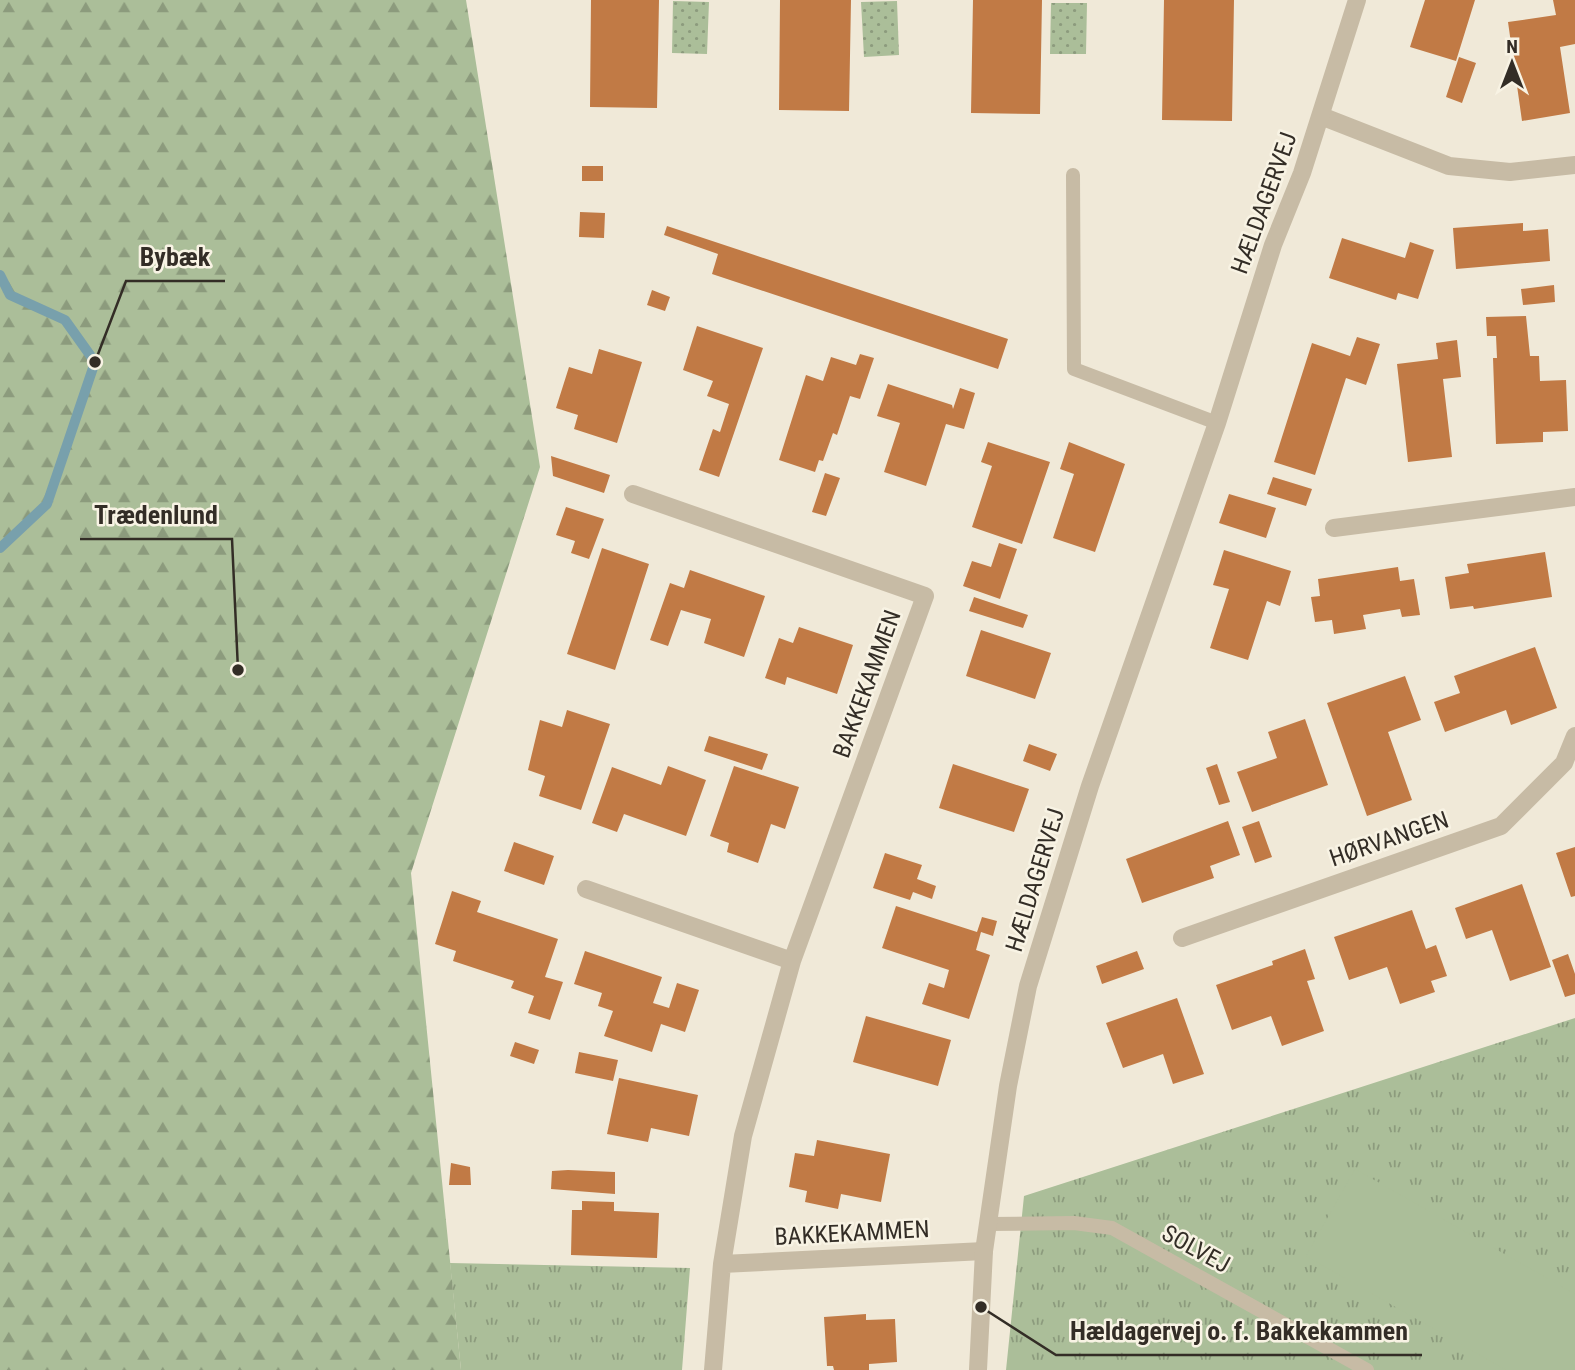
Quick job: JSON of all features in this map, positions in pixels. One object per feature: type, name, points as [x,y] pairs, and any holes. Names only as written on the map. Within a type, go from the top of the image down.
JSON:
[{"type":"street","name":"HÆLDAGERVEJ","points":[[978,1370],[984,1251],[1008,1086],[1041,940],[1090,786],[1217,423],[1273,246],[1321,116],[1357,0]]},
{"type":"street","points":[[1321,116],[1449,166],[1510,172],[1575,165]]},
{"type":"street","name":"BAKKEKAMMEN","points":[[633,494],[925,596],[792,961],[743,1136],[722,1264],[713,1370]]},
{"type":"street","points":[[1334,528],[1575,497]]},
{"type":"street","name":"HØRVANGEN","points":[[1182,938],[1501,826],[1564,763],[1575,736]]},
{"type":"street","points":[[586,889],[792,961]]},
{"type":"street","name":"BAKKEKAMMEN","points":[[722,1264],[984,1251]]},
{"type":"lane","points":[[1073,175],[1074,369],[1217,423]]},
{"type":"lane","name":"SOLVEJ","points":[[988,1224],[1074,1223],[1112,1228],[1367,1370]]},
{"type":"green space","points":[[0,0],[466,0],[540,467],[411,873],[461,1370],[0,1370]]},
{"type":"green space","points":[[673,1],[709,2],[707,54],[672,53]]},
{"type":"green space","points":[[897,1],[899,55],[864,57],[861,2]]},
{"type":"green space","points":[[1051,3],[1087,3],[1086,54],[1050,54]]},
{"type":"green space","points":[[1575,1018],[1575,1370],[1006,1370],[1024,1196]]},
{"type":"green space","points":[[1355,1169],[1575,1294],[1575,1370],[1506,1370],[1306,1256]]},
{"type":"green space","points":[[450,1263],[690,1268],[682,1370],[461,1370]]},
{"type":"building","points":[[591,0],[659,0],[657,108],[590,107]]},
{"type":"building","points":[[780,0],[851,0],[849,111],[779,110]]},
{"type":"building","points":[[973,0],[1042,0],[1040,114],[971,113]]},
{"type":"building","points":[[1164,0],[1234,0],[1232,121],[1162,120]]},
{"type":"building","points":[[1425,0],[1475,0],[1456,61],[1410,47]]},
{"type":"building","points":[[1553,0],[1575,0],[1575,44],[1560,47],[1570,113],[1522,121],[1508,22],[1556,15]]},
{"type":"building","points":[[1459,57],[1476,63],[1462,103],[1446,97]]},
{"type":"building","points":[[582,166],[603,166],[603,181],[582,181]]},
{"type":"building","points":[[580,212],[605,213],[604,238],[579,237]]},
{"type":"building","points":[[1523,223],[1523,231],[1548,229],[1550,261],[1456,269],[1453,228]]},
{"type":"building","points":[[667,226],[1008,339],[998,369],[712,274],[718,254],[664,235]]},
{"type":"building","points":[[1342,238],[1405,258],[1410,242],[1434,250],[1418,299],[1398,293],[1396,300],[1329,278]]},
{"type":"building","points":[[1554,285],[1555,302],[1523,305],[1521,289]]},
{"type":"building","points":[[652,290],[670,297],[665,311],[647,305]]},
{"type":"building","points":[[1526,316],[1530,356],[1539,356],[1540,381],[1566,380],[1568,431],[1543,432],[1543,442],[1496,444],[1493,358],[1497,358],[1496,336],[1487,336],[1486,317]]},
{"type":"building","points":[[697,326],[763,348],[719,477],[699,470],[713,429],[720,432],[729,404],[707,396],[713,381],[683,370]]},
{"type":"building","points":[[1357,337],[1380,344],[1366,385],[1346,378],[1315,475],[1274,462],[1312,343],[1350,356]]},
{"type":"building","points":[[1457,340],[1461,377],[1443,379],[1452,457],[1408,462],[1397,364],[1438,359],[1436,343]]},
{"type":"building","points":[[599,349],[642,362],[617,443],[574,429],[578,415],[556,408],[569,367],[592,374]]},
{"type":"building","points":[[860,354],[874,358],[860,399],[850,396],[837,435],[833,433],[823,461],[819,460],[815,472],[779,460],[806,375],[823,381],[831,357],[856,365]]},
{"type":"building","points":[[888,384],[952,405],[953,409],[960,388],[975,393],[964,429],[946,424],[926,486],[884,472],[900,423],[877,416]]},
{"type":"building","points":[[988,442],[1050,462],[1022,544],[972,527],[992,466],[981,462]]},
{"type":"building","points":[[1069,442],[1125,464],[1095,552],[1053,538],[1074,474],[1060,469]]},
{"type":"building","points":[[551,456],[610,475],[604,493],[553,476]]},
{"type":"building","points":[[825,473],[840,478],[826,516],[812,512]]},
{"type":"building","points":[[1273,477],[1312,489],[1306,506],[1267,494]]},
{"type":"building","points":[[1229,494],[1276,508],[1266,538],[1219,523]]},
{"type":"building","points":[[566,507],[604,519],[589,559],[571,553],[575,541],[556,535]]},
{"type":"building","points":[[999,543],[1017,549],[1000,599],[963,586],[972,561],[991,567]]},
{"type":"building","points":[[602,548],[649,564],[615,670],[567,654]]},
{"type":"building","points":[[1224,550],[1291,571],[1280,606],[1267,601],[1248,660],[1210,648],[1229,589],[1213,585]]},
{"type":"building","points":[[1545,552],[1552,597],[1474,609],[1473,606],[1450,609],[1445,577],[1469,573],[1467,564]]},
{"type":"building","points":[[1398,567],[1400,581],[1414,579],[1420,615],[1402,617],[1400,609],[1363,615],[1366,629],[1334,634],[1332,620],[1315,622],[1311,597],[1320,596],[1318,579]]},
{"type":"building","points":[[690,570],[765,596],[744,657],[704,643],[711,619],[681,610],[668,646],[650,640],[670,583],[684,588]]},
{"type":"building","points":[[974,597],[1028,615],[1023,628],[969,611]]},
{"type":"building","points":[[799,627],[853,645],[837,694],[787,677],[785,685],[765,678],[779,638],[793,643]]},
{"type":"building","points":[[981,630],[1051,653],[1035,699],[966,676]]},
{"type":"building","points":[[1535,647],[1557,708],[1511,725],[1506,710],[1445,732],[1434,702],[1460,693],[1454,676]]},
{"type":"building","points":[[1405,676],[1421,720],[1388,732],[1412,800],[1367,816],[1327,703]]},
{"type":"building","points":[[567,710],[610,724],[581,810],[539,796],[545,776],[528,770],[540,720],[562,727]]},
{"type":"building","points":[[1305,719],[1328,785],[1252,812],[1237,772],[1277,758],[1268,732]]},
{"type":"building","points":[[709,736],[768,754],[762,770],[704,751]]},
{"type":"building","points":[[1029,744],[1057,754],[1050,771],[1023,761]]},
{"type":"building","points":[[953,764],[1029,789],[1014,832],[939,808]]},
{"type":"building","points":[[1217,764],[1230,802],[1219,805],[1206,768]]},
{"type":"building","points":[[668,766],[706,780],[686,836],[624,814],[617,832],[592,823],[612,767],[661,785]]},
{"type":"building","points":[[734,766],[799,787],[785,829],[771,824],[758,863],[727,852],[729,843],[710,836]]},
{"type":"building","points":[[1228,821],[1240,855],[1210,866],[1214,878],[1142,903],[1126,859]]},
{"type":"building","points":[[1259,821],[1272,857],[1255,863],[1242,827]]},
{"type":"building","points":[[514,842],[554,856],[544,885],[504,871]]},
{"type":"building","points":[[1575,847],[1575,896],[1571,897],[1556,853]]},
{"type":"building","points":[[885,853],[922,865],[917,879],[936,886],[932,899],[913,892],[910,900],[873,888]]},
{"type":"building","points":[[1522,884],[1551,967],[1510,981],[1492,930],[1466,939],[1455,908]]},
{"type":"building","points":[[452,891],[481,901],[477,912],[558,939],[545,977],[563,982],[550,1020],[528,1013],[534,996],[511,988],[514,981],[453,961],[456,951],[435,944]]},
{"type":"building","points":[[896,906],[977,932],[982,917],[997,921],[993,936],[981,932],[976,950],[990,955],[969,1019],[922,1004],[929,983],[944,988],[949,970],[882,948]]},
{"type":"building","points":[[1412,910],[1426,949],[1436,945],[1447,976],[1431,981],[1435,992],[1400,1004],[1387,967],[1349,980],[1334,937]]},
{"type":"building","points":[[1305,949],[1315,979],[1307,981],[1324,1031],[1282,1046],[1271,1016],[1232,1030],[1216,985],[1273,965],[1272,961]]},
{"type":"building","points":[[585,951],[662,977],[653,1003],[669,1008],[677,983],[699,990],[685,1032],[661,1024],[652,1052],[604,1036],[613,1011],[598,1006],[602,993],[574,984]]},
{"type":"building","points":[[1137,951],[1144,969],[1102,984],[1096,966]]},
{"type":"building","points":[[1568,954],[1575,974],[1575,994],[1565,997],[1552,960]]},
{"type":"building","points":[[1177,998],[1204,1074],[1173,1084],[1163,1054],[1123,1068],[1106,1023]]},
{"type":"building","points":[[866,1016],[951,1040],[938,1086],[853,1062]]},
{"type":"building","points":[[515,1042],[539,1050],[534,1064],[510,1056]]},
{"type":"building","points":[[579,1052],[618,1060],[613,1081],[575,1073]]},
{"type":"building","points":[[619,1078],[698,1095],[689,1136],[651,1128],[648,1142],[607,1134]]},
{"type":"building","points":[[817,1140],[890,1154],[881,1202],[841,1194],[838,1209],[805,1202],[807,1191],[789,1187],[795,1153],[814,1156]]},
{"type":"building","points":[[451,1163],[470,1167],[471,1185],[449,1185]]},
{"type":"building","points":[[552,1171],[615,1172],[615,1194],[551,1189]]},
{"type":"building","points":[[582,1201],[614,1202],[614,1211],[659,1213],[657,1258],[571,1255],[572,1210],[582,1210]]},
{"type":"building","points":[[866,1314],[866,1320],[895,1319],[897,1362],[869,1364],[869,1370],[834,1370],[833,1366],[827,1366],[824,1317]]},
{"type":"waterway","points":[[0,275],[10,295],[65,320],[95,362],[47,504],[0,548]]},
{"type":"place","name":"Bybæk","points":[[95,362]]},
{"type":"place","name":"Trædenlund","points":[[238,670]]},
{"type":"place","name":"Hældagervej o. f. Bakkekammen","points":[[981,1307]]}]
